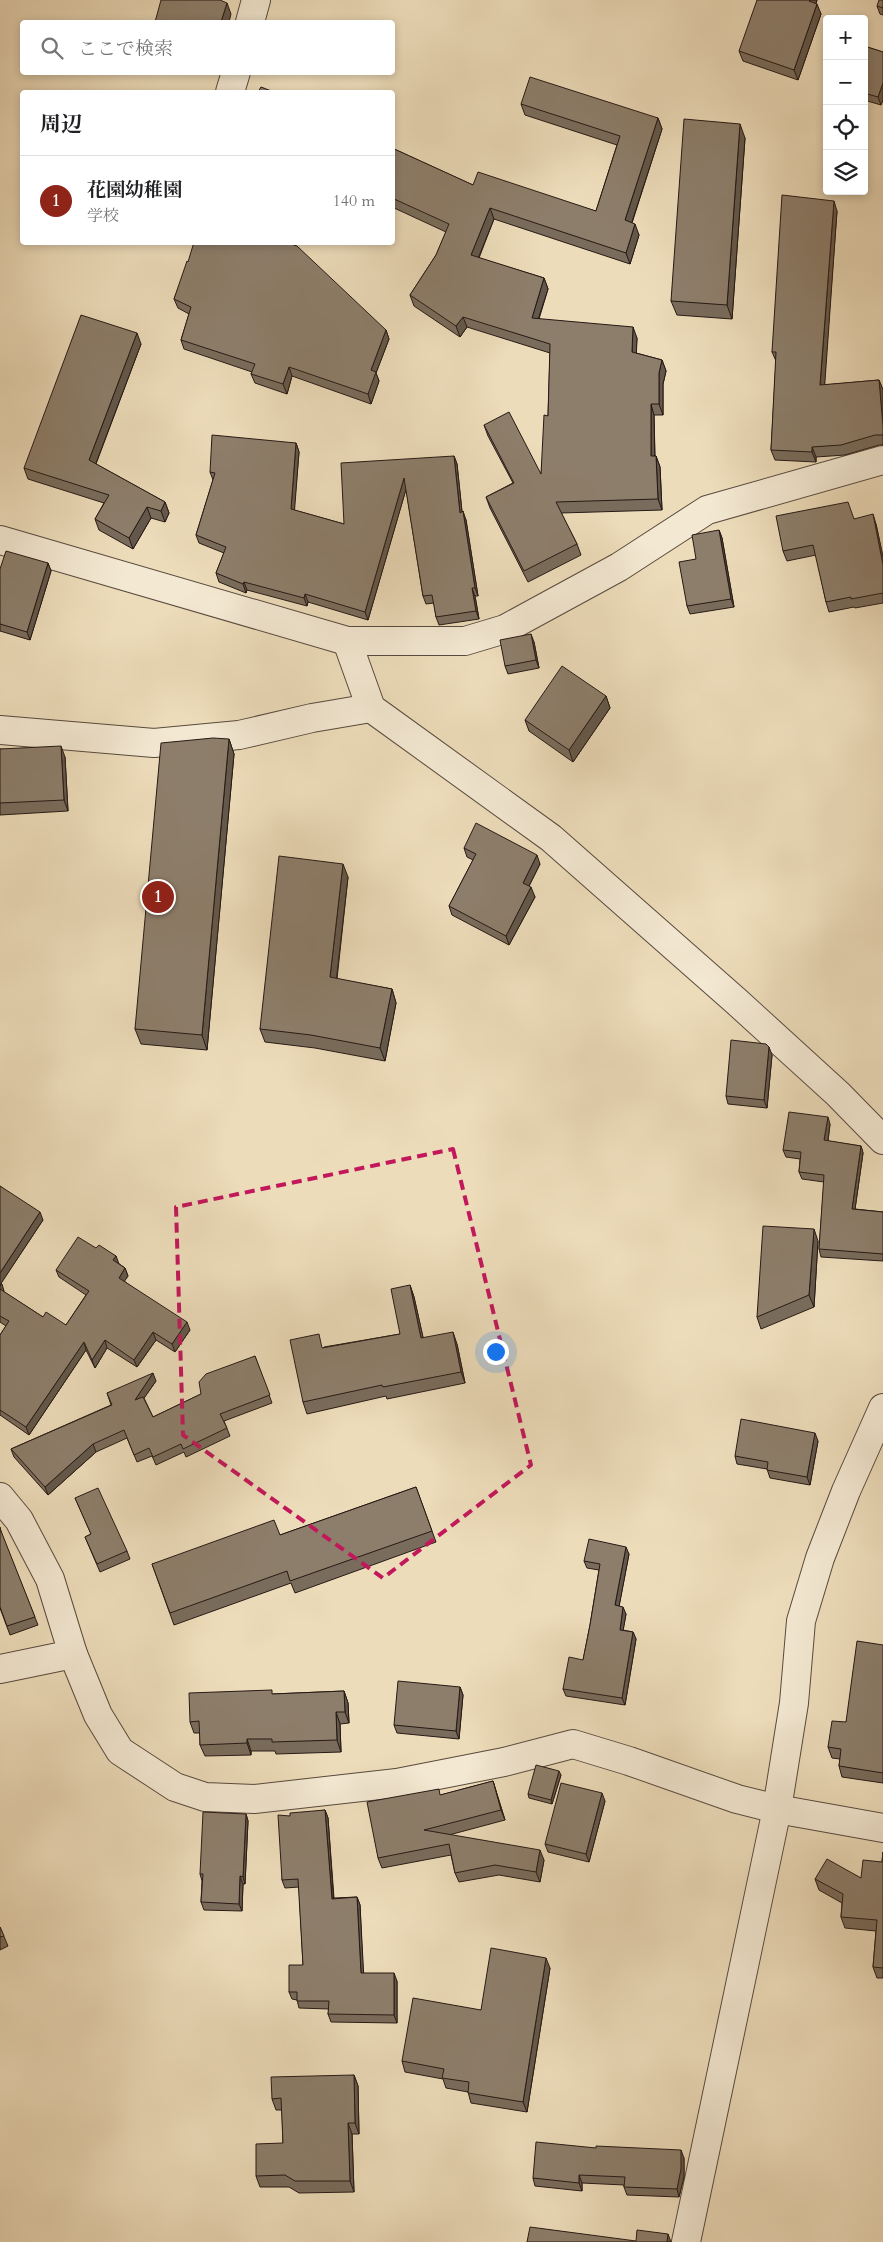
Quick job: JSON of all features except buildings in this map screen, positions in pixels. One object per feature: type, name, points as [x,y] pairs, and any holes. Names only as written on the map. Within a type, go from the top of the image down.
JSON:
[{"type":"street","points":[[231,90],[235,75]]},
{"type":"street","points":[[0,540],[347,641],[465,641],[505,629],[619,567],[707,510],[883,460]]},
{"type":"street","points":[[347,641],[371,708],[552,838],[838,1094],[883,1140]]},
{"type":"street","points":[[0,730],[154,743],[239,735],[312,718],[371,708]]},
{"type":"street","points":[[686,2242],[777,1809],[794,1704],[801,1621],[820,1558],[839,1508],[883,1408]]},
{"type":"street","points":[[0,1497],[19,1520],[50,1579],[73,1654],[98,1715],[120,1751],[175,1786],[204,1797],[254,1799],[397,1783],[504,1762],[573,1744],[629,1761],[737,1799],[777,1809],[883,1828]]},
{"type":"street","points":[[0,1669],[73,1654]]},
{"type":"highlighted area","points":[[453,1149],[531,1465],[383,1578],[183,1435],[176,1207]]},
{"type":"place","name":"花園幼稚園","points":[[158,897]]}]
